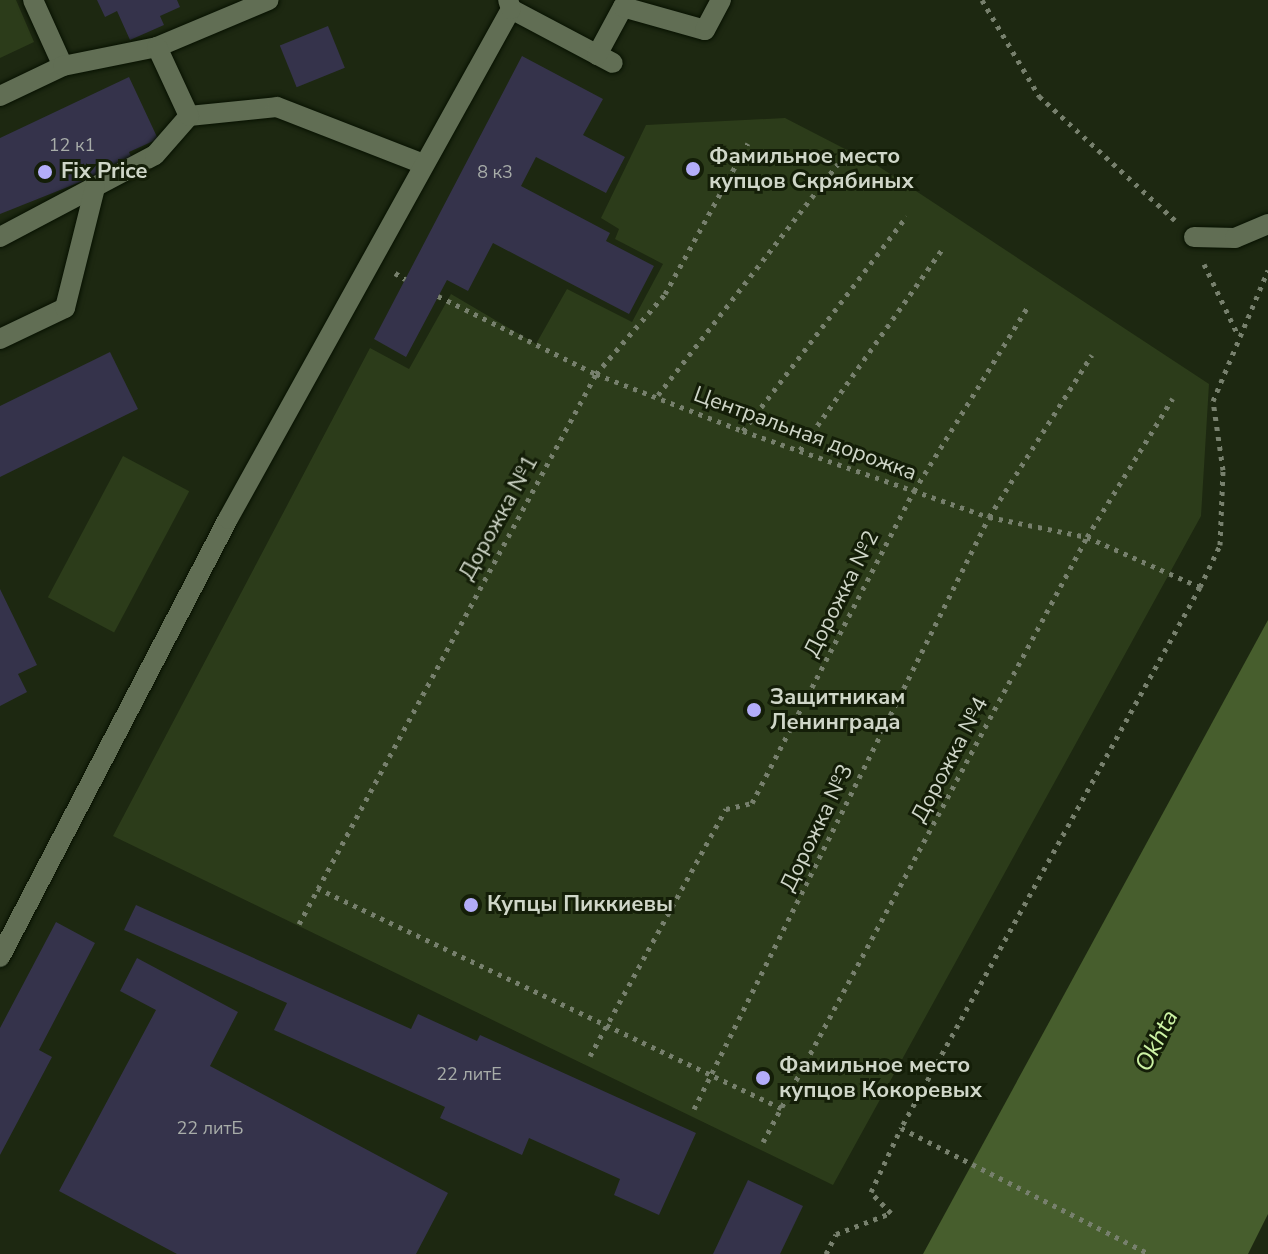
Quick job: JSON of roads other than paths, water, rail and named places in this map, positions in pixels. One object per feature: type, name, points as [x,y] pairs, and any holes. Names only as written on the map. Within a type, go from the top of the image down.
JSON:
[{"type":"lane","points":[[33,0],[63,66]]},
{"type":"lane","points":[[0,96],[63,66],[157,47],[223,7],[269,0]]},
{"type":"lane","points":[[0,957],[509,4],[605,59],[623,7],[705,30],[721,0]]},
{"type":"lane","points":[[157,47],[189,116]]},
{"type":"lane","points":[[0,237],[155,155],[189,116],[277,107],[423,164]]},
{"type":"lane","points":[[0,339],[65,308],[95,188]]},
{"type":"lane","points":[[1194,237],[1235,238],[1268,224]]},
{"type":"water","name":"Okhta","points":[[1268,620],[1268,1214],[1248,1254],[923,1254]]},
{"type":"place","name":"Фамильное место купцов Скрябиных","points":[[693,169]]},
{"type":"place","name":"Fix Price","points":[[45,172]]},
{"type":"place","name":"Защитникам Ленинграда","points":[[754,710]]},
{"type":"place","name":"Купцы Пиккиевы","points":[[471,905]]},
{"type":"place","name":"Фамильное место купцов Кокоревых","points":[[763,1078]]}]
